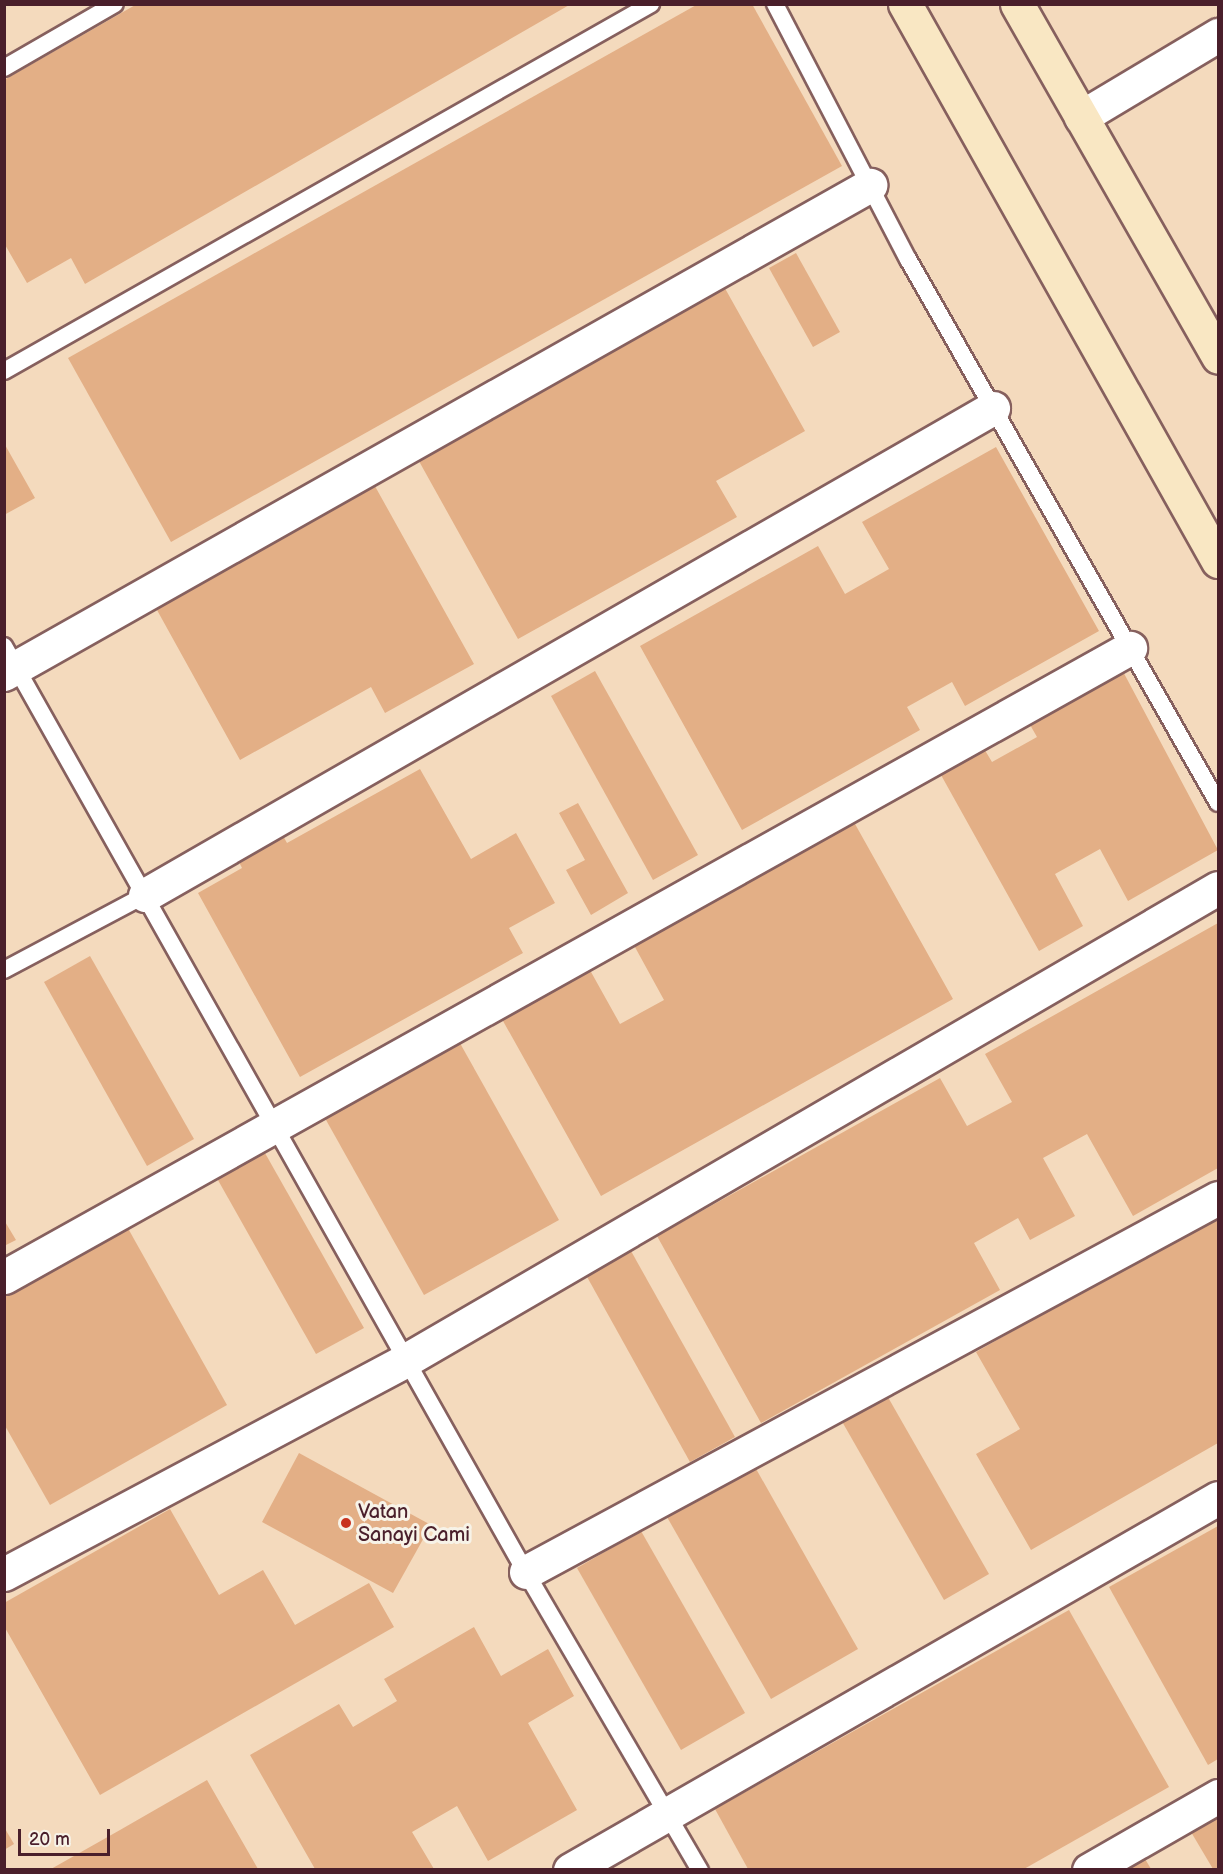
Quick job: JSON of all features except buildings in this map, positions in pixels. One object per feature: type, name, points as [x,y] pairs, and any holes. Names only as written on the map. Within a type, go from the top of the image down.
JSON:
[{"type":"main road","points":[[905,4],[1218,561]]},
{"type":"main road","points":[[1017,4],[1218,357]]},
{"type":"street","points":[[1080,117],[1218,35]]},
{"type":"street","points":[[9,663],[870,185]]},
{"type":"street","points":[[145,895],[993,408]]},
{"type":"street","points":[[4,1277],[273,1124],[1130,648]]},
{"type":"street","points":[[4,1574],[406,1360],[1218,888]]},
{"type":"street","points":[[526,1572],[1218,1198]]},
{"type":"street","points":[[570,1869],[669,1815],[1218,1498]]},
{"type":"street","points":[[1089,1869],[1218,1796]]},
{"type":"lane","points":[[4,68],[115,4]]},
{"type":"lane","points":[[4,370],[651,4]]},
{"type":"lane","points":[[775,4],[870,185],[993,408],[1218,803]]},
{"type":"lane","points":[[9,663],[145,895],[526,1572],[700,1869]]},
{"type":"lane","points":[[4,970],[145,895]]},
{"type":"place","name":"Vatan Sanayi Cami","points":[[346,1523]]}]
